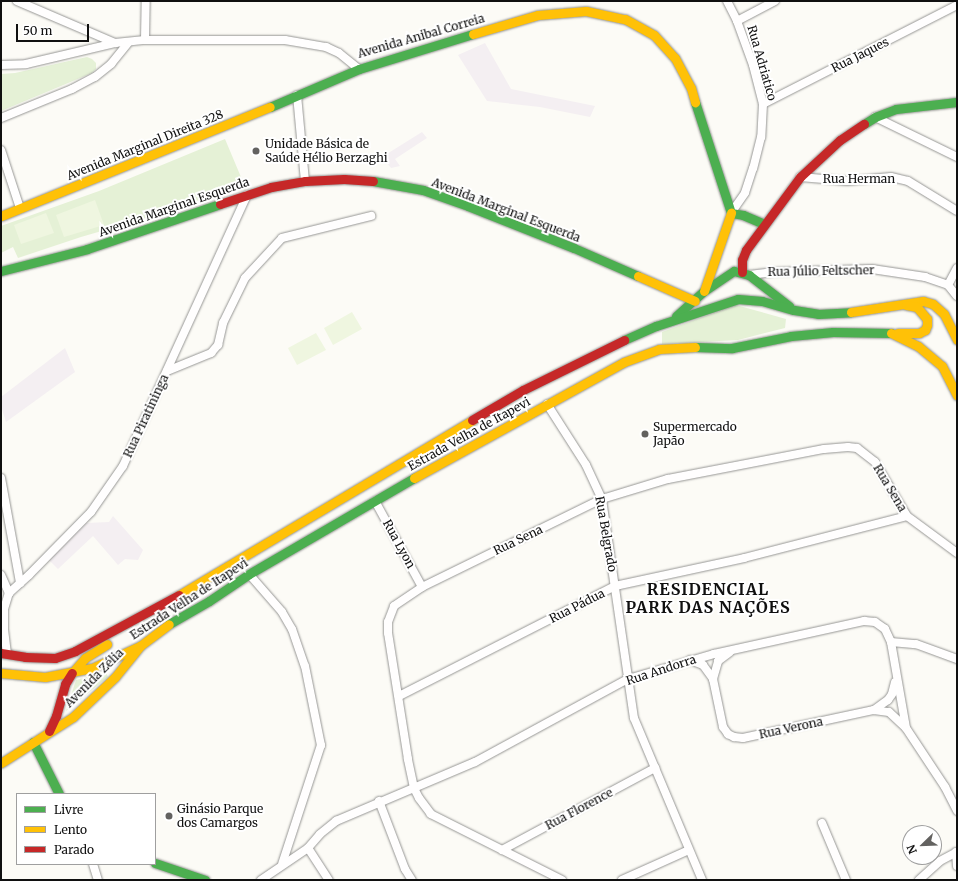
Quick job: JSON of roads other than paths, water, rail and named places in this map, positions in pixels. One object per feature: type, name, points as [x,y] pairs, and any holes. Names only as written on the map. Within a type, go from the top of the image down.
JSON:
[{"type":"main road","name":"Avenida Anibal Correia","points":[[359,69],[538,15],[586,11],[625,19],[654,35],[675,58],[686,78],[731,213]]},
{"type":"main road","name":"Avenida Marginal Direita 328","points":[[1,216],[220,128],[359,69]]},
{"type":"main road","points":[[745,273],[742,260],[746,250],[764,224],[800,177],[835,144],[875,117],[896,109],[957,102]]},
{"type":"main road","name":"Avenida Marginal Esquerda","points":[[1,271],[87,249],[271,187],[306,181],[344,179],[366,180],[423,190],[540,234],[695,301]]},
{"type":"main road","points":[[731,213],[743,215],[764,224]]},
{"type":"main road","name":"Rua Adriatico","points":[[704,291],[731,213]]},
{"type":"main road","points":[[669,322],[695,301],[704,291],[728,273],[745,273],[794,310]]},
{"type":"main road","name":"Estrada Velha de Itapevi","points":[[4,653],[55,658],[75,651],[168,602],[286,532],[364,483],[524,390],[614,344],[669,322],[738,299],[762,301],[794,310],[818,314],[859,312],[923,301],[933,304],[944,314],[957,340]]},
{"type":"main road","points":[[892,333],[919,333],[925,330],[927,325],[927,320],[917,307],[900,304]]},
{"type":"main road","name":"Estrada Velha de Itapevi","points":[[1,672],[45,677],[72,673],[92,668],[140,646],[172,622],[214,598],[249,574],[460,451],[624,362],[658,349],[683,347],[732,348],[791,336],[833,332],[892,333],[918,346],[942,366],[957,395]]},
{"type":"main road","points":[[49,731],[56,716],[65,684],[85,658],[95,650],[158,616],[164,610],[168,602]]},
{"type":"main road","name":"Avenida Zélia","points":[[1,763],[6,755],[33,742],[73,717],[115,677],[140,646]]},
{"type":"main road","points":[[33,742],[58,793]]},
{"type":"main road","points":[[156,863],[206,880]]},
{"type":"street","points":[[17,1],[115,43]]},
{"type":"street","points":[[145,40],[146,1]]},
{"type":"street","name":"Rua Adriatico","points":[[727,1],[737,21],[753,65],[763,104],[761,137],[753,168],[745,193],[731,213]]},
{"type":"street","points":[[737,21],[776,1]]},
{"type":"street","name":"Rua Jaques","points":[[763,104],[957,5]]},
{"type":"street","name":"Avenida Anibal Correia","points":[[1,64],[26,64],[115,43],[145,40],[286,40],[326,47],[339,53],[359,69]]},
{"type":"street","points":[[1,118],[72,89],[95,76],[111,64],[129,42]]},
{"type":"street","points":[[296,95],[306,181]]},
{"type":"street","points":[[875,117],[957,157]]},
{"type":"street","points":[[1,150],[20,208]]},
{"type":"street","name":"Rua Herman","points":[[800,177],[847,181],[891,177],[908,181],[957,211]]},
{"type":"street","name":"Rua Piratininga","points":[[9,593],[91,512],[123,466],[247,194]]},
{"type":"street","points":[[167,371],[211,353],[218,345],[223,323],[245,278],[282,238],[371,216]]},
{"type":"street","points":[[957,268],[948,285],[957,296]]},
{"type":"street","name":"Rua Júlio Feltscher","points":[[745,273],[872,269],[925,277],[948,285]]},
{"type":"street","name":"Rua Belgrado","points":[[547,404],[586,465],[602,499],[634,718],[702,880]]},
{"type":"street","name":"Rua Sena","points":[[562,880],[431,814],[419,798],[414,788],[388,633],[388,622],[394,606],[422,587],[602,499],[668,479],[824,449],[848,447],[861,450],[875,462],[907,516],[957,553]]},
{"type":"street","points":[[1,478],[20,583]]},
{"type":"street","name":"Rua Lyon","points":[[375,501],[422,587]]},
{"type":"street","name":"Rua Pádua","points":[[398,696],[615,586],[744,558],[907,516]]},
{"type":"street","points":[[249,574],[282,612],[292,628],[305,666],[321,745],[282,864]]},
{"type":"street","points":[[1,575],[9,593],[2,610],[4,653]]},
{"type":"street","name":"Rua Andorra","points":[[261,880],[282,864],[308,848],[320,834],[336,821],[379,801],[475,762],[628,679],[690,660],[864,621],[875,622],[885,629],[890,642],[906,728],[945,787],[957,811]]},
{"type":"street","points":[[890,642],[916,644],[957,660]]},
{"type":"street","points":[[713,679],[718,661],[731,650]]},
{"type":"street","points":[[690,660],[703,664],[713,679]]},
{"type":"street","points":[[874,710],[885,703],[892,694],[896,676]]},
{"type":"street","name":"Rua Verona","points":[[713,679],[723,728],[728,734],[734,737],[743,738],[874,710],[889,712],[906,728]]},
{"type":"street","name":"Rua Florence","points":[[502,850],[656,768]]},
{"type":"street","points":[[379,801],[405,869],[412,880]]},
{"type":"street","points":[[822,823],[846,880]]},
{"type":"street","points":[[308,848],[329,880]]},
{"type":"street","points":[[622,880],[689,850]]},
{"type":"street","points":[[919,880],[940,860],[956,852],[957,866]]},
{"type":"street","points":[[93,865],[98,880]]},
{"type":"place","name":"Unidade Básica de Saúde Hélio Berzaghi","points":[[256,151]]},
{"type":"place","name":"Supermercado Japão","points":[[645,434]]},
{"type":"place","name":"Ginásio Parque dos Camargos","points":[[169,816]]},
{"type":"district","name":"RESIDENCIAL PARK DAS NAÇÕES","points":[[708,598]]}]
